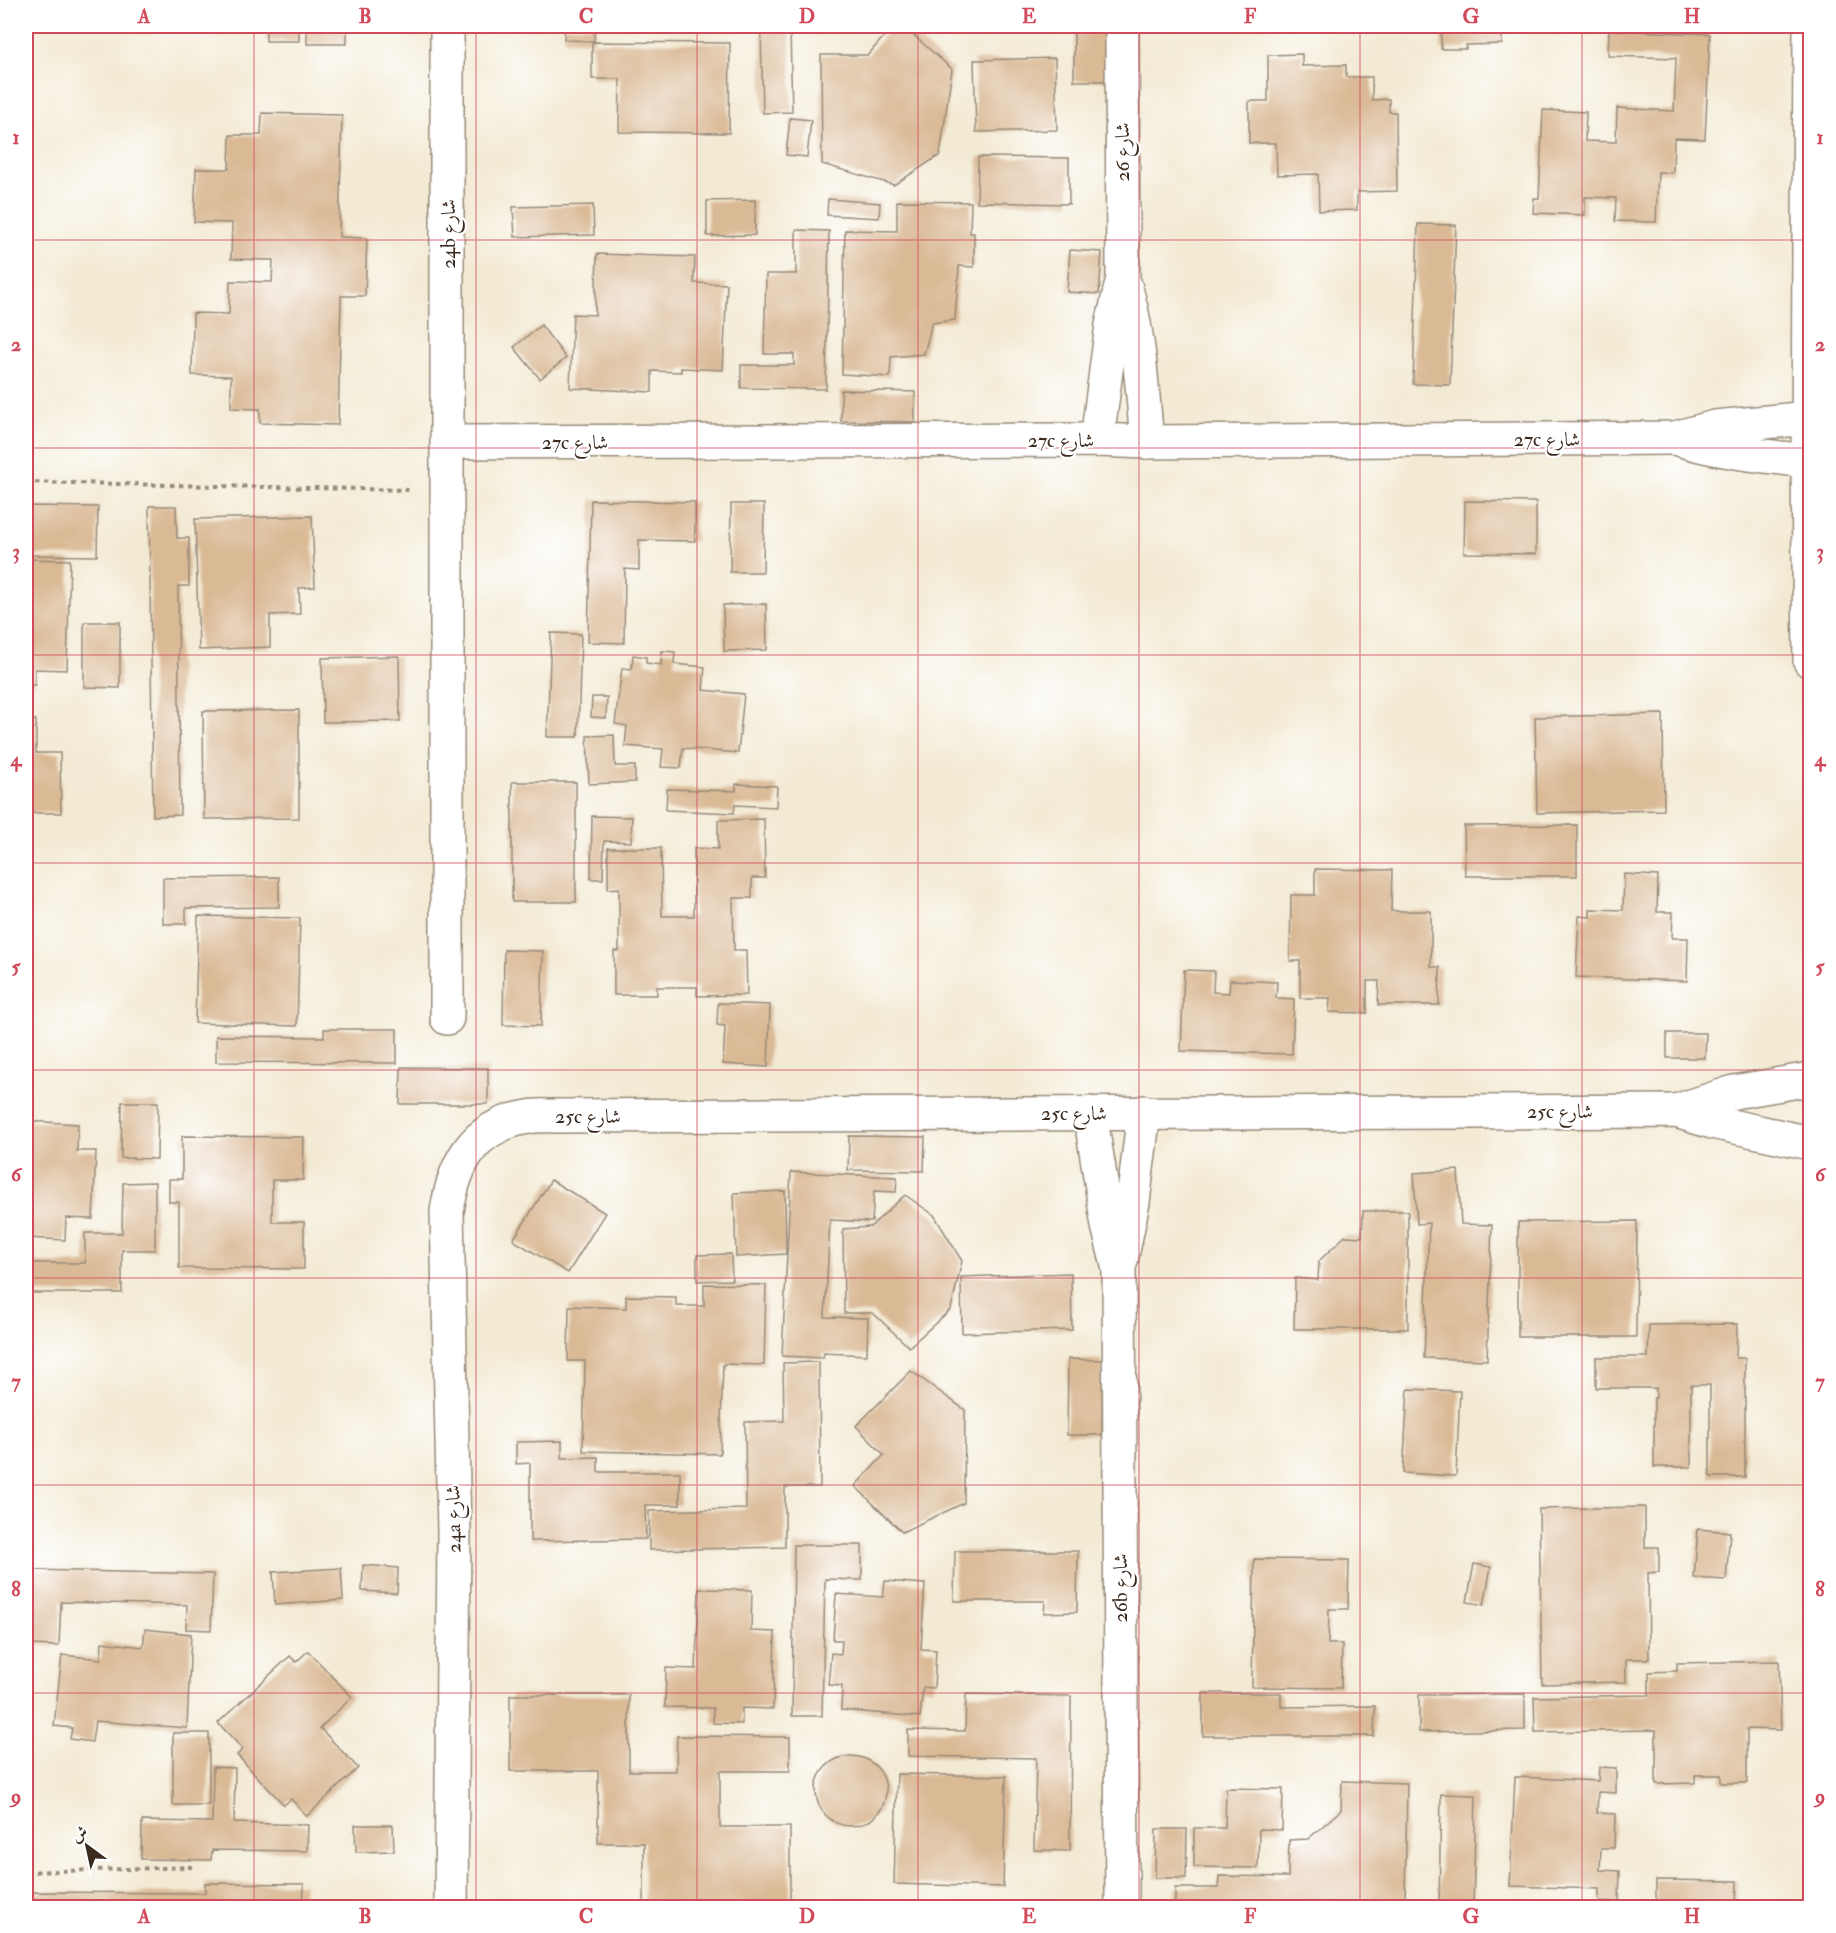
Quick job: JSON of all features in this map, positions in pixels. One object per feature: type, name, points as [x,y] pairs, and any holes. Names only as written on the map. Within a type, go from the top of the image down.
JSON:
[{"type":"street","name":"24b شارع","points":[[447,26],[447,1018]]},
{"type":"street","name":"شارع 26","points":[[1097,440],[1112,325],[1123,278],[1122,26]]},
{"type":"street","points":[[1810,26],[1808,418],[1810,661]]},
{"type":"street","name":"شارع 26","points":[[1123,278],[1136,333],[1146,442]]},
{"type":"street","name":"27c شارع","points":[[448,442],[1097,440],[1146,442],[1675,438],[1715,427],[1808,418]]},
{"type":"street","name":"27c شارع","points":[[1675,438],[1734,453],[1808,461]]},
{"type":"street","name":"25c شارع","points":[[1676,1111],[1734,1092],[1810,1080]]},
{"type":"street","name":"25c شارع","points":[[478,1138],[501,1124],[528,1117],[1676,1111],[1712,1122],[1810,1143]]},
{"type":"street","name":"26b شارع","points":[[1122,1908],[1119,1269],[1133,1202],[1144,1112]]},
{"type":"street","name":"26b شارع","points":[[1090,1113],[1108,1226],[1119,1269]]},
{"type":"street","name":"24a شارع","points":[[452,1908],[454,1532],[447,1211],[451,1185],[462,1160],[478,1138]]},
{"type":"path","points":[[26,482],[448,491]]},
{"type":"path","points":[[26,1872],[192,1867]]},
{"type":"building","points":[[266,26],[299,26],[299,41],[266,41]]},
{"type":"building","points":[[307,26],[347,26],[347,44],[307,44]]},
{"type":"building","points":[[565,26],[595,26],[594,41],[564,40]]},
{"type":"building","points":[[817,26],[862,26],[862,32],[816,31]]},
{"type":"building","points":[[893,26],[903,26],[952,69],[940,155],[894,185],[822,164],[821,55],[868,55]]},
{"type":"building","points":[[1074,26],[1108,26],[1108,81],[1074,81]]},
{"type":"building","points":[[1441,26],[1502,26],[1502,44],[1466,45],[1466,49],[1441,49]]},
{"type":"building","points":[[1609,30],[1710,34],[1705,139],[1674,138],[1673,173],[1658,172],[1656,222],[1615,221],[1616,198],[1585,197],[1585,215],[1533,213],[1534,198],[1539,198],[1543,110],[1586,112],[1585,141],[1616,142],[1617,108],[1674,111],[1676,58],[1608,56]]},
{"type":"building","points":[[761,31],[790,31],[792,112],[763,113]]},
{"type":"building","points":[[592,42],[730,43],[729,133],[619,132],[620,79],[592,79]]},
{"type":"building","points":[[1302,54],[1302,66],[1346,65],[1346,77],[1372,77],[1372,100],[1389,99],[1389,112],[1396,112],[1397,191],[1357,192],[1357,210],[1319,211],[1318,174],[1277,175],[1276,143],[1249,143],[1249,101],[1268,101],[1268,55]]},
{"type":"building","points":[[1055,58],[1057,130],[976,132],[974,60]]},
{"type":"building","points":[[262,113],[342,115],[339,237],[367,238],[365,296],[341,296],[338,425],[260,423],[260,409],[231,408],[231,376],[192,375],[193,313],[229,314],[230,281],[272,282],[273,260],[231,259],[232,223],[194,222],[196,169],[229,169],[230,135],[261,135]]},
{"type":"building","points":[[790,118],[811,120],[807,157],[786,155]]},
{"type":"building","points":[[978,157],[1069,158],[1069,204],[977,202]]},
{"type":"building","points":[[828,199],[880,203],[879,218],[827,215]]},
{"type":"building","points":[[755,200],[755,235],[707,236],[707,201]]},
{"type":"building","points":[[897,201],[971,202],[970,233],[974,233],[974,267],[959,266],[955,320],[932,323],[924,354],[891,357],[890,377],[842,374],[845,230],[897,231]]},
{"type":"building","points":[[593,205],[594,235],[515,237],[513,207]]},
{"type":"building","points":[[1418,224],[1456,225],[1450,385],[1413,384]]},
{"type":"building","points":[[796,230],[829,231],[826,389],[741,388],[741,365],[794,365],[794,354],[764,354],[766,274],[796,274]]},
{"type":"building","points":[[1070,250],[1102,252],[1099,294],[1067,292]]},
{"type":"building","points":[[597,254],[695,257],[694,283],[727,284],[723,370],[681,368],[681,372],[652,371],[652,392],[570,388],[573,314],[595,315]]},
{"type":"building","points":[[541,325],[566,358],[540,379],[514,347]]},
{"type":"building","points":[[841,390],[915,392],[915,422],[841,421]]},
{"type":"building","points":[[591,500],[695,502],[695,541],[639,540],[639,570],[625,569],[624,643],[588,642]]},
{"type":"building","points":[[1465,501],[1536,502],[1536,554],[1464,553]]},
{"type":"building","points":[[731,504],[764,504],[763,572],[730,572]]},
{"type":"building","points":[[26,506],[98,507],[97,556],[26,555]]},
{"type":"building","points":[[149,506],[176,506],[177,538],[189,538],[189,586],[178,586],[180,815],[153,816]]},
{"type":"building","points":[[312,516],[315,587],[299,588],[300,614],[270,615],[270,647],[199,650],[195,519]]},
{"type":"building","points":[[26,559],[70,560],[67,670],[35,669],[35,685],[26,685]]},
{"type":"building","points":[[766,604],[767,650],[724,651],[723,605]]},
{"type":"building","points":[[84,622],[120,622],[120,688],[84,687]]},
{"type":"building","points":[[551,633],[581,634],[578,737],[547,737]]},
{"type":"building","points":[[662,651],[675,652],[674,664],[705,667],[703,690],[744,694],[738,753],[683,748],[681,768],[661,767],[663,749],[625,746],[627,726],[615,724],[622,668],[632,669],[633,655],[646,657],[646,663],[661,665]]},
{"type":"building","points":[[399,656],[400,721],[323,722],[322,658]]},
{"type":"building","points":[[592,697],[607,697],[606,718],[591,717]]},
{"type":"building","points":[[299,710],[299,818],[204,819],[203,711]]},
{"type":"building","points":[[1663,714],[1664,810],[1537,813],[1535,717]]},
{"type":"building","points":[[26,720],[36,720],[36,753],[60,753],[61,813],[26,813]]},
{"type":"building","points":[[614,735],[615,766],[635,766],[635,782],[589,784],[587,736]]},
{"type":"building","points":[[512,782],[576,782],[576,902],[512,902]]},
{"type":"building","points":[[736,784],[777,786],[776,807],[735,805],[734,813],[666,810],[667,789],[736,791]]},
{"type":"building","points":[[592,816],[632,817],[631,842],[604,841],[603,879],[591,879]]},
{"type":"building","points":[[764,819],[765,878],[752,878],[752,898],[733,898],[734,950],[746,950],[747,995],[697,996],[697,987],[657,987],[657,995],[614,995],[614,951],[619,951],[619,888],[608,889],[608,848],[661,848],[662,916],[694,916],[694,848],[718,849],[718,820]]},
{"type":"building","points":[[1577,825],[1577,876],[1465,876],[1464,826]]},
{"type":"building","points":[[1315,869],[1392,870],[1391,911],[1431,911],[1431,967],[1440,967],[1439,1005],[1378,1005],[1379,981],[1367,981],[1367,1013],[1329,1012],[1330,998],[1300,998],[1300,961],[1290,961],[1291,895],[1315,895]]},
{"type":"building","points":[[1624,874],[1658,876],[1657,912],[1673,912],[1672,938],[1688,938],[1687,981],[1576,977],[1579,916],[1590,917],[1590,909],[1623,910]]},
{"type":"building","points":[[279,877],[279,907],[186,908],[186,924],[163,924],[163,878]]},
{"type":"building","points":[[198,916],[300,918],[297,1026],[195,1023]]},
{"type":"building","points":[[504,950],[543,951],[541,1026],[503,1025]]},
{"type":"building","points":[[1184,970],[1214,971],[1213,992],[1229,993],[1230,980],[1277,982],[1276,998],[1294,999],[1292,1054],[1181,1051]]},
{"type":"building","points":[[718,1003],[770,1005],[768,1067],[723,1064],[725,1026],[717,1025]]},
{"type":"building","points":[[324,1029],[397,1029],[397,1063],[216,1062],[216,1036],[324,1037]]},
{"type":"building","points":[[1667,1033],[1706,1033],[1705,1058],[1667,1058]]},
{"type":"building","points":[[401,1067],[488,1068],[488,1104],[400,1104]]},
{"type":"building","points":[[122,1102],[158,1102],[157,1159],[121,1158]]},
{"type":"building","points":[[27,1121],[78,1124],[77,1151],[96,1151],[93,1219],[66,1218],[65,1240],[26,1238]]},
{"type":"building","points":[[182,1136],[304,1137],[303,1180],[272,1180],[272,1222],[304,1222],[304,1269],[179,1268],[179,1202],[169,1202],[169,1179],[182,1179]]},
{"type":"building","points":[[849,1136],[925,1137],[924,1171],[848,1170]]},
{"type":"building","points":[[1458,1170],[1461,1224],[1492,1225],[1487,1360],[1424,1358],[1429,1223],[1417,1224],[1414,1173]]},
{"type":"building","points":[[791,1172],[897,1177],[896,1192],[874,1191],[872,1222],[830,1220],[825,1317],[868,1318],[867,1355],[824,1353],[823,1358],[782,1356]]},
{"type":"building","points":[[551,1180],[605,1213],[568,1273],[513,1240]]},
{"type":"building","points":[[155,1182],[155,1250],[122,1250],[122,1293],[26,1293],[26,1263],[85,1263],[85,1233],[122,1233],[123,1183]]},
{"type":"building","points":[[785,1191],[786,1254],[736,1257],[734,1193]]},
{"type":"building","points":[[905,1195],[934,1215],[962,1261],[951,1309],[909,1347],[873,1313],[844,1313],[843,1229],[870,1227]]},
{"type":"building","points":[[1363,1211],[1408,1211],[1408,1329],[1294,1329],[1295,1278],[1318,1280],[1319,1261],[1345,1236],[1362,1237]]},
{"type":"building","points":[[1637,1221],[1636,1337],[1518,1337],[1518,1222]]},
{"type":"building","points":[[731,1254],[732,1280],[697,1281],[697,1255]]},
{"type":"building","points":[[1071,1273],[1072,1330],[962,1333],[961,1277]]},
{"type":"building","points":[[704,1284],[766,1285],[764,1365],[723,1364],[720,1454],[583,1451],[585,1361],[568,1361],[569,1306],[626,1308],[626,1296],[676,1297],[676,1306],[704,1306]]},
{"type":"building","points":[[1737,1324],[1736,1358],[1745,1358],[1745,1477],[1710,1477],[1710,1385],[1691,1385],[1691,1467],[1654,1467],[1656,1388],[1596,1388],[1596,1357],[1648,1357],[1649,1325]]},
{"type":"building","points":[[1068,1359],[1103,1360],[1102,1435],[1067,1435]]},
{"type":"building","points":[[819,1362],[820,1487],[785,1487],[785,1547],[649,1550],[649,1511],[746,1509],[745,1422],[784,1421],[783,1363]]},
{"type":"building","points":[[911,1371],[965,1410],[964,1503],[902,1532],[855,1486],[884,1455],[856,1426]]},
{"type":"building","points":[[1408,1389],[1460,1391],[1456,1476],[1403,1473]]},
{"type":"building","points":[[562,1441],[562,1458],[598,1457],[598,1472],[680,1472],[680,1505],[645,1505],[646,1539],[530,1541],[530,1463],[516,1464],[516,1442]]},
{"type":"building","points":[[1645,1507],[1645,1547],[1659,1547],[1659,1572],[1648,1573],[1649,1659],[1626,1659],[1626,1682],[1542,1684],[1539,1509]]},
{"type":"building","points":[[1698,1529],[1730,1532],[1726,1580],[1694,1578]]},
{"type":"building","points":[[794,1545],[862,1545],[862,1580],[825,1579],[822,1716],[792,1716]]},
{"type":"building","points":[[955,1551],[1078,1551],[1077,1612],[1044,1613],[1045,1601],[954,1601]]},
{"type":"building","points":[[1254,1559],[1349,1560],[1348,1609],[1329,1609],[1328,1644],[1342,1644],[1341,1688],[1252,1687]]},
{"type":"building","points":[[1474,1564],[1491,1567],[1484,1605],[1467,1602]]},
{"type":"building","points":[[363,1565],[398,1568],[397,1593],[362,1591]]},
{"type":"building","points":[[341,1568],[343,1600],[275,1605],[273,1572]]},
{"type":"building","points":[[30,1570],[213,1574],[211,1630],[186,1629],[187,1605],[61,1602],[59,1646],[28,1645]]},
{"type":"building","points":[[885,1581],[925,1584],[921,1649],[936,1650],[934,1688],[923,1687],[920,1717],[841,1710],[842,1686],[828,1685],[831,1653],[841,1654],[842,1640],[833,1640],[836,1594],[883,1597]]},
{"type":"building","points":[[699,1589],[752,1590],[751,1631],[775,1632],[773,1709],[742,1708],[742,1724],[713,1723],[713,1708],[665,1707],[666,1668],[696,1669]]},
{"type":"building","points":[[145,1629],[191,1634],[187,1728],[95,1721],[92,1742],[70,1739],[72,1728],[54,1726],[62,1655],[101,1659],[102,1642],[143,1647]]},
{"type":"building","points":[[308,1651],[352,1697],[320,1728],[358,1768],[307,1816],[291,1799],[284,1805],[237,1755],[243,1749],[218,1723],[290,1656],[296,1662]]},
{"type":"building","points":[[1779,1661],[1781,1730],[1747,1729],[1747,1783],[1721,1783],[1721,1775],[1695,1775],[1695,1783],[1656,1784],[1656,1730],[1535,1732],[1534,1697],[1649,1695],[1649,1672],[1677,1671],[1677,1663]]},
{"type":"building","points":[[1203,1693],[1281,1693],[1281,1707],[1375,1706],[1374,1736],[1203,1736]]},
{"type":"building","points":[[966,1694],[1071,1696],[1070,1851],[1034,1850],[1036,1758],[908,1756],[908,1730],[965,1731]]},
{"type":"building","points":[[1525,1694],[1525,1730],[1419,1732],[1419,1695]]},
{"type":"building","points":[[510,1695],[629,1695],[629,1771],[676,1771],[677,1736],[790,1737],[790,1771],[720,1771],[720,1827],[790,1827],[790,1908],[644,1908],[644,1843],[598,1843],[598,1771],[510,1771]]},
{"type":"building","points":[[173,1733],[209,1733],[209,1805],[173,1805]]},
{"type":"building","points":[[851,1756],[864,1759],[876,1766],[883,1778],[886,1791],[883,1804],[876,1816],[864,1823],[851,1826],[838,1823],[826,1816],[819,1804],[816,1791],[819,1778],[826,1766],[838,1759]]},
{"type":"building","points":[[213,1767],[235,1768],[234,1823],[308,1825],[307,1851],[212,1850],[211,1860],[141,1859],[142,1821],[212,1822]]},
{"type":"building","points":[[1599,1767],[1616,1768],[1616,1793],[1598,1792],[1597,1813],[1615,1814],[1614,1848],[1601,1848],[1600,1870],[1620,1871],[1619,1902],[1599,1901],[1599,1889],[1510,1886],[1515,1777],[1598,1781]]},
{"type":"building","points":[[897,1774],[1006,1776],[1003,1887],[894,1884]]},
{"type":"building","points":[[1342,1781],[1407,1783],[1405,1903],[1288,1902],[1288,1908],[1175,1908],[1175,1888],[1218,1888],[1219,1876],[1288,1877],[1289,1840],[1308,1839],[1341,1810]]},
{"type":"building","points":[[1226,1788],[1283,1789],[1282,1830],[1259,1829],[1258,1868],[1194,1867],[1194,1828],[1225,1828]]},
{"type":"building","points":[[1441,1794],[1476,1795],[1473,1908],[1439,1908]]},
{"type":"building","points":[[355,1825],[393,1825],[394,1851],[356,1852]]},
{"type":"building","points":[[1156,1829],[1187,1829],[1186,1878],[1155,1878]]},
{"type":"building","points":[[1656,1880],[1737,1881],[1736,1908],[1656,1908]]},
{"type":"building","points":[[205,1883],[304,1884],[303,1908],[26,1908],[26,1892],[205,1893]]}]
